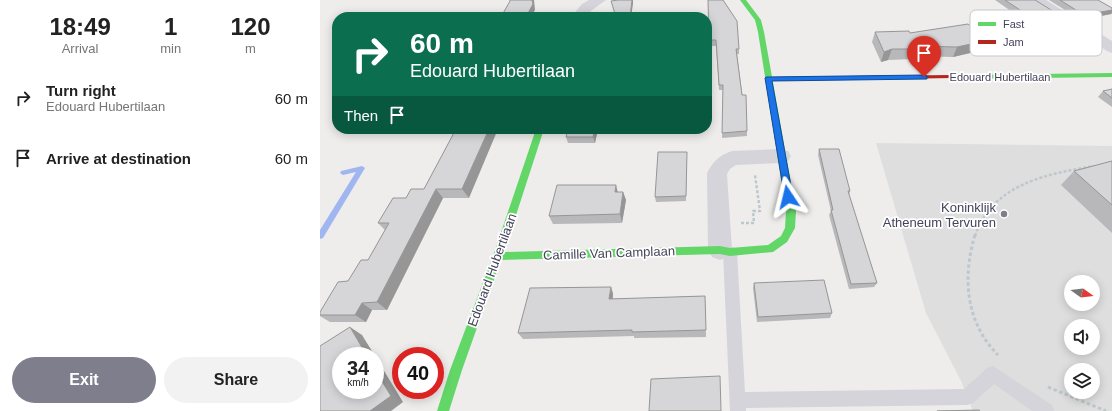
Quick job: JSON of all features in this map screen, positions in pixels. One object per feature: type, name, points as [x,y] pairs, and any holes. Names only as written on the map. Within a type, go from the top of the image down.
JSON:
[{"type":"street","points":[[582,12],[587,7],[599,0]]},
{"type":"street","name":"Camille Van Camplaan","points":[[498,256],[770,249],[784,239],[790,228],[791,211],[758,20],[743,0]]},
{"type":"street","points":[[1037,0],[1053,10]]},
{"type":"street","points":[[1102,42],[1112,48]]},
{"type":"street","name":"Edouard Hubertilaan","points":[[768,78],[1112,75]]},
{"type":"street","name":"Edouard Hubertilaan","points":[[443,411],[456,370],[498,256],[538,134]]},
{"type":"street","points":[[725,251],[719,224],[717,174],[723,164],[732,158],[781,156]]},
{"type":"lane","points":[[725,251],[738,406],[967,397],[993,374],[1046,411]]},
{"type":"path","points":[[719,224],[754,223],[753,211],[760,211],[753,156]]},
{"type":"path","points":[[1001,358],[980,335],[969,305],[970,257],[973,242],[985,213],[1008,192],[1036,178],[1101,165]]},
{"type":"path","points":[[1046,386],[1106,411]]},
{"type":"shaded area","name":"Koninklijk Atheneum Tervuren","points":[[876,143],[1112,146],[1112,411],[973,411],[961,381],[926,313]]},
{"type":"building","points":[[532,0],[533,4],[529,12],[504,12],[510,1]]},
{"type":"building","points":[[632,0],[631,12],[614,12],[611,1]]},
{"type":"building","points":[[708,0],[723,0],[737,21],[739,49],[736,49],[742,95],[746,95],[747,131],[722,133],[723,85],[719,85],[716,40],[712,40],[712,12],[708,12]]},
{"type":"building","points":[[1005,0],[1035,0],[1051,10],[1020,10]]},
{"type":"building","points":[[1060,0],[1098,0],[1112,8],[1112,10],[1102,12],[1102,10],[1076,10]]},
{"type":"building","points":[[968,24],[970,26],[970,44],[957,47],[916,46],[917,49],[892,49],[884,52],[875,32],[909,31],[910,33]]},
{"type":"building","points":[[1112,89],[1112,98],[1103,91]]},
{"type":"building","points":[[453,134],[487,134],[462,189],[436,189],[377,302],[362,303],[355,315],[320,315],[320,312],[338,282],[348,281],[361,260],[368,260],[389,223],[378,223],[393,198],[406,198],[411,189],[424,189]]},
{"type":"building","points":[[567,134],[594,134],[593,137],[566,137]]},
{"type":"building","points":[[819,149],[839,149],[850,191],[848,191],[877,283],[851,284],[831,210],[833,210]]},
{"type":"building","points":[[658,152],[687,152],[686,196],[655,197]]},
{"type":"building","points":[[1112,161],[1112,205],[1074,171]]},
{"type":"building","points":[[557,185],[616,185],[615,192],[623,192],[620,214],[549,216]]},
{"type":"building","points":[[824,280],[832,313],[758,317],[754,283]]},
{"type":"building","points":[[611,287],[609,299],[705,296],[706,330],[518,333],[530,288]]},
{"type":"building","points":[[350,327],[362,347],[332,347],[332,399],[384,399],[384,385],[391,396],[370,411],[320,411],[320,346]]},
{"type":"building","points":[[720,376],[721,411],[649,411],[651,379]]},
{"type":"building","points":[[979,410],[980,411],[937,411]]},
{"type":"waterway","points":[[320,236],[362,168],[343,173]]},
{"type":"traffic: fast","points":[[498,256],[720,250],[730,252],[770,249],[784,239],[790,228],[791,211],[761,32],[758,20],[743,0]]},
{"type":"traffic: fast","points":[[951,77],[1112,75]]},
{"type":"traffic: fast","points":[[443,411],[456,370],[498,256],[538,134]]},
{"type":"traffic: jam","points":[[768,79],[951,77]]},
{"type":"place","name":"Koninklijk Atheneum Tervuren","points":[[1004,214]]},
{"type":"route","points":[[788,197],[768,78],[924,77]]}]
